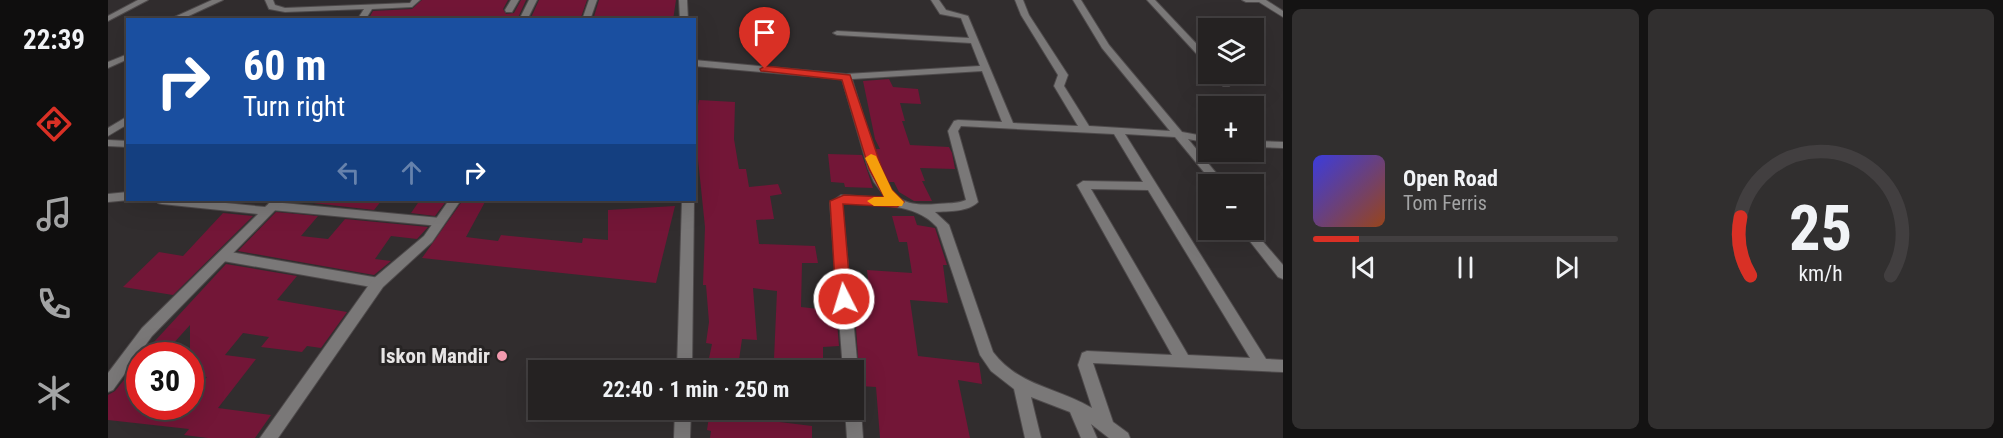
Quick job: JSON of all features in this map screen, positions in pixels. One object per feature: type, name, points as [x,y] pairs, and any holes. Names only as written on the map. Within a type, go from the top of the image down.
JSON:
[{"type":"street","points":[[108,19],[144,0]]},
{"type":"street","points":[[177,18],[219,0]]},
{"type":"street","points":[[269,0],[270,6],[279,9],[412,5],[416,0]]},
{"type":"street","points":[[509,10],[515,0]]},
{"type":"street","points":[[523,18],[533,0]]},
{"type":"street","points":[[587,18],[593,0]]},
{"type":"street","points":[[683,0],[684,18]]},
{"type":"street","points":[[935,0],[943,12],[964,16],[1008,124]]},
{"type":"street","points":[[1019,0],[1025,15],[1063,75],[1059,87],[1085,129]]},
{"type":"street","points":[[1077,0],[1105,46],[1211,174]]},
{"type":"street","points":[[1151,0],[1198,50]]},
{"type":"street","points":[[1246,0],[1261,0],[1283,15]]},
{"type":"street","points":[[362,18],[369,7]]},
{"type":"street","points":[[837,33],[974,41]]},
{"type":"street","points":[[108,65],[126,57]]},
{"type":"street","points":[[696,63],[846,77],[984,68]]},
{"type":"street","points":[[846,77],[870,156],[886,192],[897,202]]},
{"type":"street","points":[[108,133],[126,120]]},
{"type":"street","points":[[922,209],[962,206],[972,202],[954,126],[969,122],[1177,134],[1198,138]]},
{"type":"street","points":[[1117,130],[1262,365]]},
{"type":"street","points":[[108,143],[126,144]]},
{"type":"street","points":[[1264,144],[1283,145]]},
{"type":"street","points":[[1150,186],[1083,185],[1183,361]]},
{"type":"street","points":[[108,198],[126,196]]},
{"type":"street","points":[[849,360],[836,203],[841,199],[897,202],[922,209],[943,225],[987,355],[1005,378],[1075,406],[1122,438]]},
{"type":"street","points":[[184,201],[273,205]]},
{"type":"street","points":[[268,438],[378,283],[415,253],[454,201]]},
{"type":"street","points":[[685,360],[688,201]]},
{"type":"street","points":[[108,385],[147,332],[273,205]]},
{"type":"street","points":[[1255,240],[1283,274]]},
{"type":"street","points":[[1106,426],[1085,365],[1087,357],[1283,366]]},
{"type":"street","points":[[1021,386],[1033,438]]},
{"type":"street","points":[[1075,406],[1089,438]]},
{"type":"street","points":[[682,438],[683,420]]},
{"type":"street","points":[[854,420],[855,438]]},
{"type":"lane","points":[[273,205],[440,222]]},
{"type":"lane","points":[[224,256],[378,283]]},
{"type":"building","points":[[422,0],[508,0],[503,9],[506,14],[514,13],[521,0],[526,0],[518,18],[464,16],[462,18],[369,18],[373,11],[412,9]]},
{"type":"building","points":[[539,0],[587,0],[581,18],[531,18]]},
{"type":"building","points":[[599,0],[676,0],[673,18],[598,16],[594,18]]},
{"type":"building","points":[[889,79],[893,87],[918,89],[921,104],[900,103],[905,121],[902,121],[910,145],[949,147],[952,153],[955,169],[920,168],[925,181],[922,181],[932,201],[914,201],[899,192],[894,182],[889,182],[881,167],[876,149],[880,149],[875,139],[863,81]]},
{"type":"building","points":[[699,100],[735,102],[734,139],[739,169],[746,169],[749,187],[778,184],[782,194],[770,196],[774,219],[756,220],[759,244],[815,246],[818,263],[802,263],[801,307],[836,311],[839,346],[823,347],[823,360],[774,359],[777,291],[753,288],[757,340],[742,339],[739,360],[709,360],[712,344],[706,343],[709,322],[706,285],[703,285],[705,227],[696,140],[698,129],[696,128]]},
{"type":"building","points":[[828,154],[862,155],[873,188],[845,187],[844,183],[831,182]]},
{"type":"building","points":[[296,201],[381,201],[374,210]]},
{"type":"building","points":[[419,201],[446,201],[435,216],[411,213]]},
{"type":"building","points":[[462,201],[485,201],[466,237],[498,241],[501,235],[582,243],[583,238],[608,240],[608,210],[675,206],[656,283],[422,258]]},
{"type":"building","points":[[276,212],[318,216],[301,236],[328,239],[345,219],[428,227],[417,239],[391,236],[375,259],[391,261],[374,275],[238,251]]},
{"type":"building","points":[[223,213],[253,216],[173,295],[123,287],[159,252],[183,256]]},
{"type":"building","points":[[892,216],[914,216],[917,225],[935,228],[947,265],[943,265],[948,303],[910,300],[918,356],[979,363],[982,384],[958,380],[970,438],[880,438],[876,387],[864,386],[864,360],[858,360],[854,298],[870,299],[867,270],[912,273],[907,242],[899,242]]},
{"type":"building","points":[[226,264],[297,276],[277,300],[347,312],[321,348],[307,346],[302,352],[261,347],[269,337],[243,333],[225,355],[256,359],[218,408],[271,415],[255,438],[208,438],[184,435],[189,429],[108,420],[108,395],[115,391],[126,377],[126,420],[204,420],[204,381],[207,377],[204,377],[204,342],[190,342],[190,325],[175,342],[154,342]]},
{"type":"building","points":[[708,420],[763,420],[812,426],[812,438],[710,438],[711,431],[707,430]]},
{"type":"slow traffic","points":[[871,158],[886,192],[897,202],[874,201]]},
{"type":"place","name":"Iskon Mandir","points":[[502,356]]},
{"type":"route","points":[[765,69],[846,77],[870,156],[886,192],[897,202],[844,199],[836,201],[844,299]]}]
